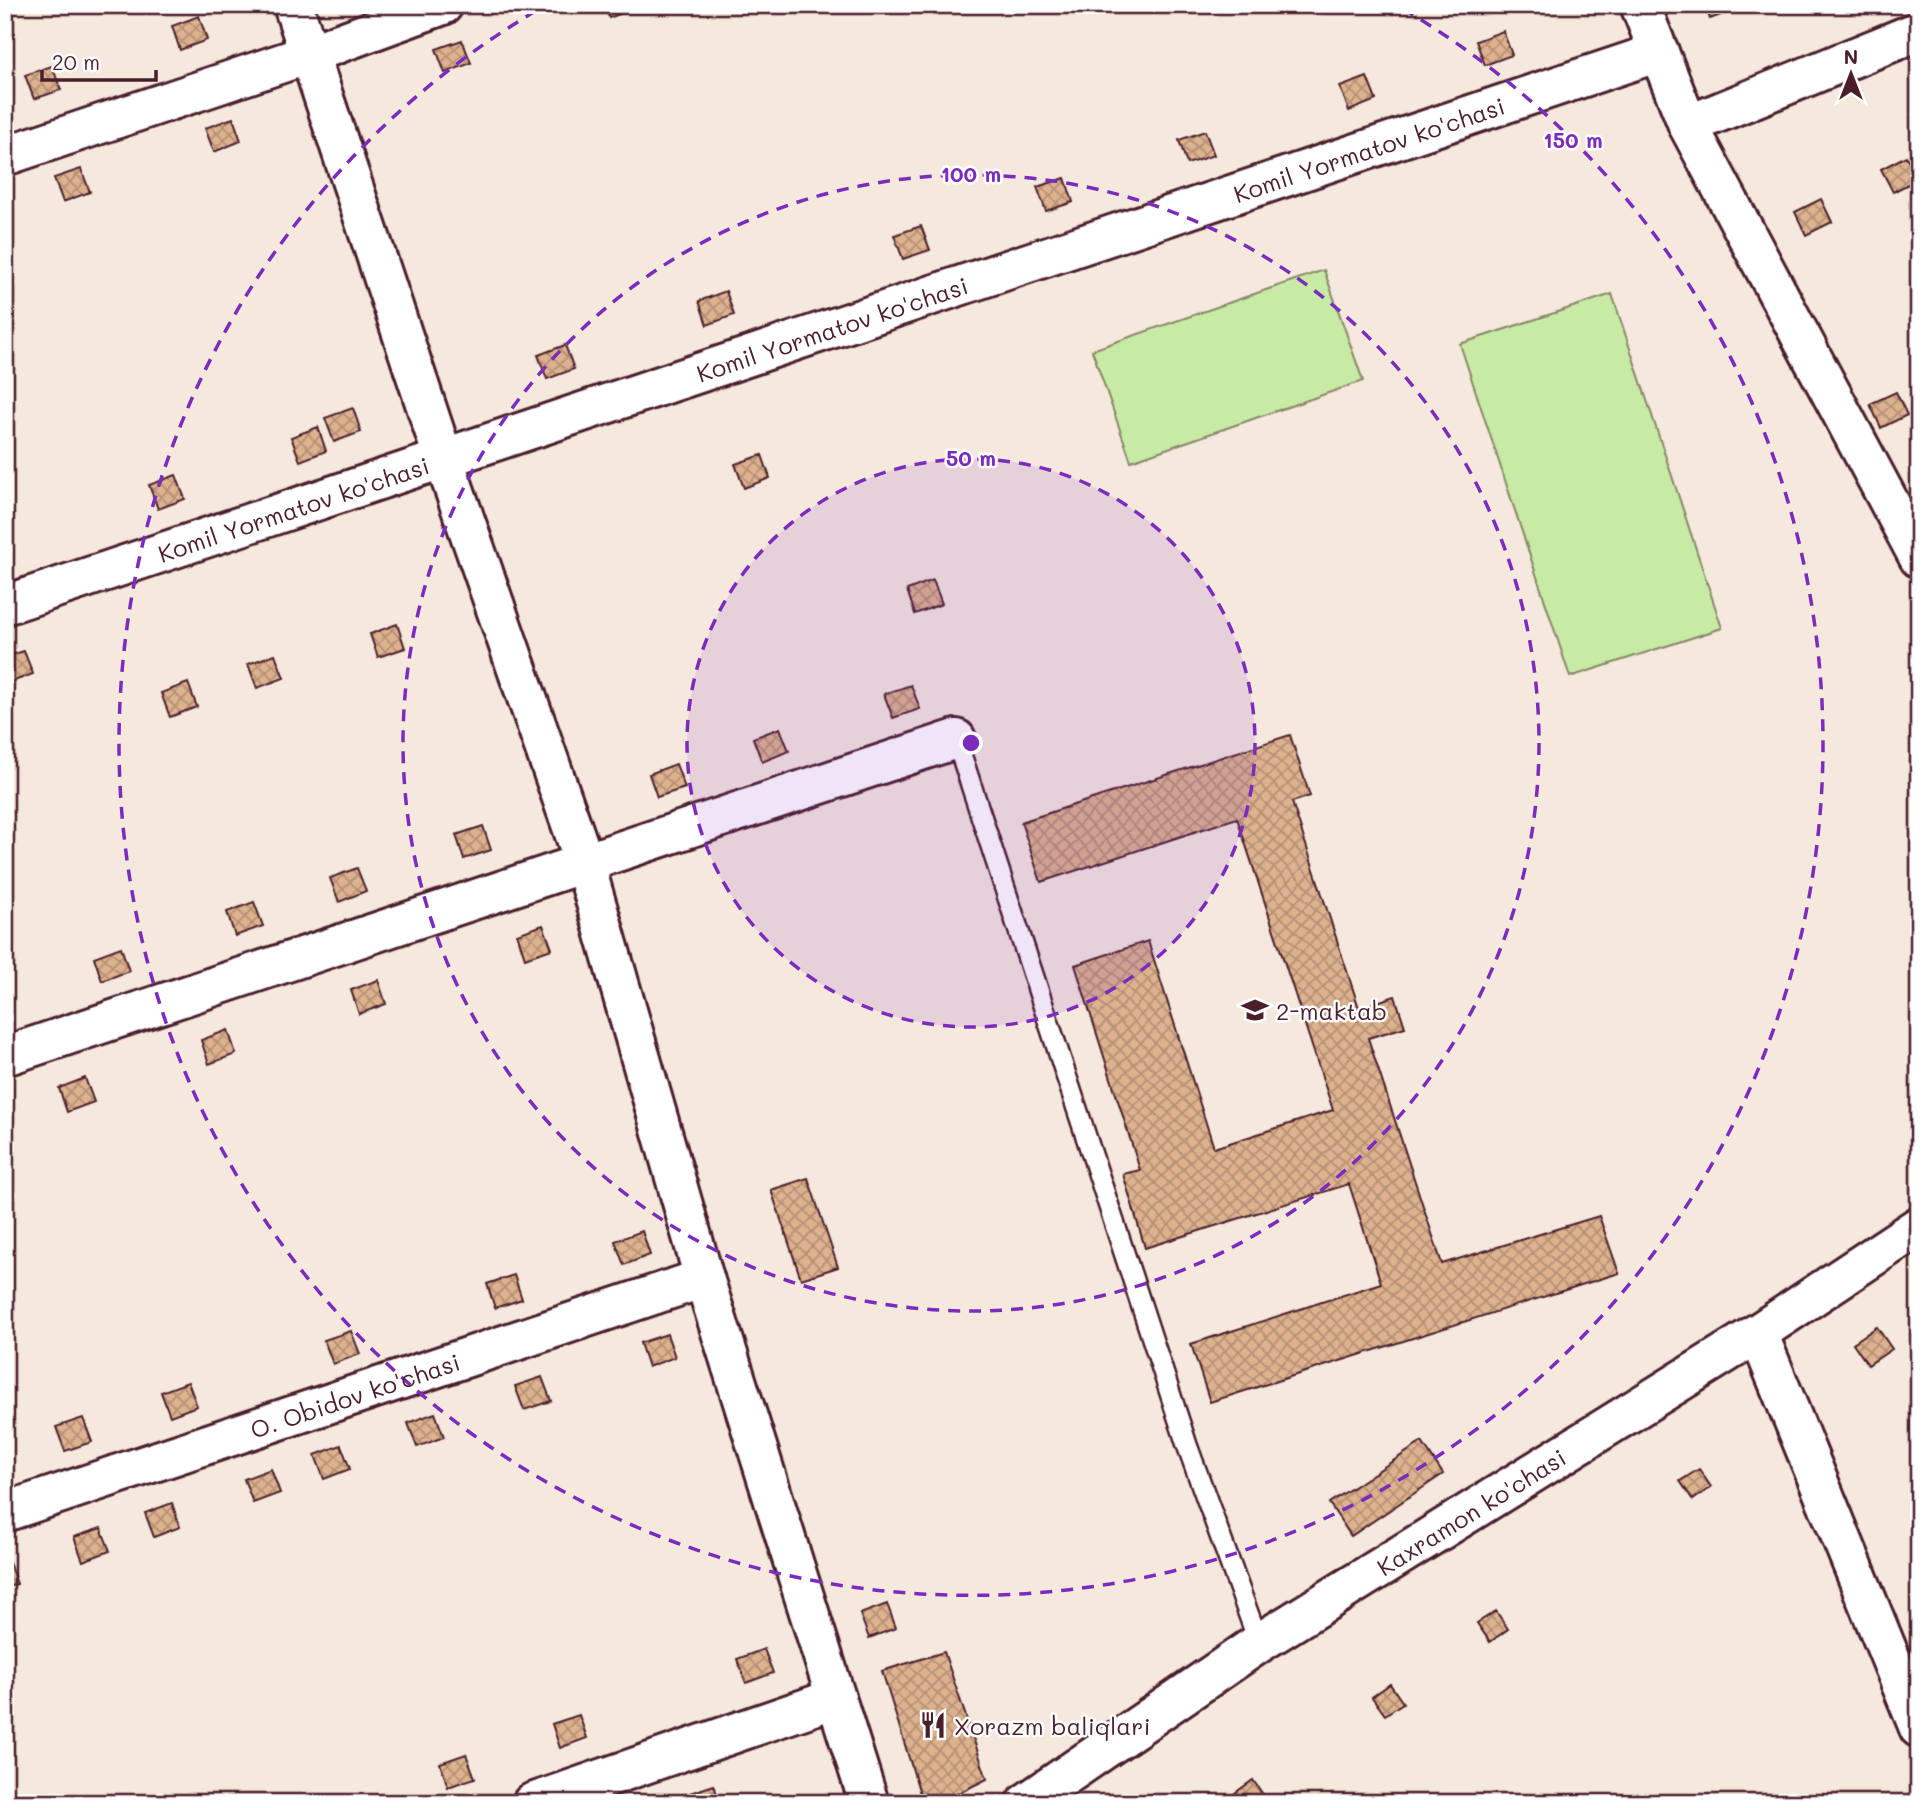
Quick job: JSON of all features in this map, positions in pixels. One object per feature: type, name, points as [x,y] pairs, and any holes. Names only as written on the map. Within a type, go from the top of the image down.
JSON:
[{"type":"street","points":[[293,5],[444,460],[584,861],[704,1278],[869,1803]]},
{"type":"street","points":[[5,156],[309,54],[443,5]]},
{"type":"street","points":[[1640,5],[1688,125],[1919,558]]},
{"type":"street","points":[[1688,125],[1919,31]]},
{"type":"street","name":"Komil Yormatov ko'chasi","points":[[5,605],[1659,52]]},
{"type":"street","points":[[5,1056],[956,739]]},
{"type":"street","name":"Kaxramon ko'chasi","points":[[1026,1803],[1259,1643],[1758,1333],[1919,1226]]},
{"type":"street","name":"O. Obidov ko'chasi","points":[[5,1512],[704,1278]]},
{"type":"street","points":[[1758,1333],[1919,1728]]},
{"type":"street","points":[[532,1803],[836,1698]]},
{"type":"lane","points":[[956,739],[1187,1445],[1259,1643]]},
{"type":"green space","points":[[1324,270],[1363,381],[1131,461],[1092,350]]},
{"type":"green space","points":[[1612,294],[1722,628],[1570,677],[1460,344]]},
{"type":"building","points":[[605,5],[635,5],[636,8],[609,18]]},
{"type":"building","points":[[1705,5],[1736,5],[1737,9],[1710,19]]},
{"type":"building","points":[[199,16],[207,40],[180,50],[172,26]]},
{"type":"building","points":[[1503,31],[1512,55],[1485,65],[1476,41]]},
{"type":"building","points":[[462,40],[471,63],[445,73],[436,49]]},
{"type":"building","points":[[52,66],[61,90],[34,99],[25,75]]},
{"type":"building","points":[[1367,77],[1376,100],[1349,111],[1340,87]]},
{"type":"building","points":[[233,118],[241,141],[214,152],[205,128]]},
{"type":"building","points":[[1205,131],[1214,155],[1187,164],[1179,140]]},
{"type":"building","points":[[1906,156],[1918,179],[1893,192],[1881,169]]},
{"type":"building","points":[[81,169],[90,192],[63,202],[54,178]]},
{"type":"building","points":[[1065,178],[1073,202],[1046,211],[1037,187]]},
{"type":"building","points":[[1821,199],[1832,222],[1806,235],[1795,212]]},
{"type":"building","points":[[921,226],[930,250],[903,259],[894,235]]},
{"type":"building","points":[[726,291],[734,315],[707,325],[699,301]]},
{"type":"building","points":[[565,345],[574,369],[547,379],[538,355]]},
{"type":"building","points":[[1896,392],[1907,415],[1881,428],[1870,404]]},
{"type":"building","points":[[353,408],[361,432],[334,442],[325,418]]},
{"type":"building","points":[[318,427],[326,451],[300,461],[291,437]]},
{"type":"building","points":[[762,455],[770,478],[744,488],[735,464]]},
{"type":"building","points":[[176,475],[185,499],[158,509],[149,485]]},
{"type":"building","points":[[933,580],[942,604],[915,614],[907,590]]},
{"type":"building","points":[[397,624],[405,648],[378,657],[370,634]]},
{"type":"building","points":[[24,651],[33,674],[6,684],[5,657]]},
{"type":"building","points":[[275,654],[284,678],[257,688],[248,664]]},
{"type":"building","points":[[188,683],[197,707],[170,717],[161,693]]},
{"type":"building","points":[[911,685],[920,709],[893,718],[884,694]]},
{"type":"building","points":[[780,728],[789,751],[762,762],[753,738]]},
{"type":"building","points":[[1290,735],[1310,796],[1292,802],[1359,1008],[1395,996],[1405,1027],[1368,1038],[1442,1264],[1599,1216],[1619,1273],[1210,1402],[1191,1344],[1381,1283],[1349,1184],[1145,1248],[1123,1174],[1140,1170],[1075,965],[1148,941],[1214,1148],[1333,1110],[1237,818],[1041,882],[1021,822]]},
{"type":"building","points":[[676,764],[685,788],[657,797],[649,774]]},
{"type":"building","points":[[483,826],[491,850],[464,859],[456,835]]},
{"type":"building","points":[[357,868],[366,891],[339,902],[330,878]]},
{"type":"building","points":[[254,902],[263,926],[235,936],[227,912]]},
{"type":"building","points":[[543,925],[552,949],[525,958],[517,934]]},
{"type":"building","points":[[121,947],[129,971],[102,981],[94,957]]},
{"type":"building","points":[[378,980],[386,1004],[359,1014],[351,990]]},
{"type":"building","points":[[228,1030],[236,1054],[209,1064],[201,1040]]},
{"type":"building","points":[[85,1078],[94,1102],[67,1112],[59,1088]]},
{"type":"building","points":[[808,1178],[838,1267],[801,1279],[771,1190]]},
{"type":"building","points":[[642,1231],[650,1255],[624,1265],[615,1241]]},
{"type":"building","points":[[514,1275],[522,1299],[495,1308],[487,1284]]},
{"type":"building","points":[[1877,1327],[1892,1349],[1868,1365],[1853,1343]]},
{"type":"building","points":[[351,1331],[360,1354],[333,1364],[324,1340]]},
{"type":"building","points":[[667,1334],[675,1357],[648,1367],[640,1343]]},
{"type":"building","points":[[542,1377],[551,1401],[524,1410],[515,1386]]},
{"type":"building","points":[[188,1382],[197,1406],[170,1416],[161,1392]]},
{"type":"building","points":[[435,1413],[444,1437],[417,1447],[408,1423]]},
{"type":"building","points":[[83,1418],[92,1442],[65,1451],[56,1427]]},
{"type":"building","points":[[1422,1442],[1443,1474],[1351,1536],[1329,1503]]},
{"type":"building","points":[[341,1445],[350,1469],[324,1479],[315,1455]]},
{"type":"building","points":[[271,1469],[280,1493],[253,1503],[244,1479]]},
{"type":"building","points":[[1699,1469],[1711,1487],[1693,1500],[1680,1481]]},
{"type":"building","points":[[172,1503],[180,1527],[154,1537],[145,1513]]},
{"type":"building","points":[[101,1528],[110,1551],[83,1561],[74,1537]]},
{"type":"building","points":[[8,1560],[17,1584],[5,1588],[5,1561]]},
{"type":"building","points":[[887,1604],[896,1628],[869,1638],[860,1614]]},
{"type":"building","points":[[1496,1611],[1508,1629],[1490,1642],[1477,1623]]},
{"type":"building","points":[[764,1649],[773,1673],[746,1683],[737,1659]]},
{"type":"building","name":"Xorazm baliqlari","points":[[944,1652],[987,1779],[939,1803],[923,1803],[882,1671]]},
{"type":"building","points":[[1390,1684],[1403,1703],[1385,1715],[1372,1697]]},
{"type":"building","points":[[579,1715],[587,1738],[560,1748],[552,1724]]},
{"type":"building","points":[[466,1754],[475,1778],[448,1787],[440,1763]]},
{"type":"building","points":[[1253,1780],[1266,1799],[1260,1803],[1242,1803],[1235,1793]]},
{"type":"building","points":[[714,1785],[720,1803],[690,1803],[687,1794]]},
{"type":"place","name":"2-maktab","points":[[1255,1010]]},
{"type":"place","name":"Xorazm baliqlari","points":[[933,1725]]}]
